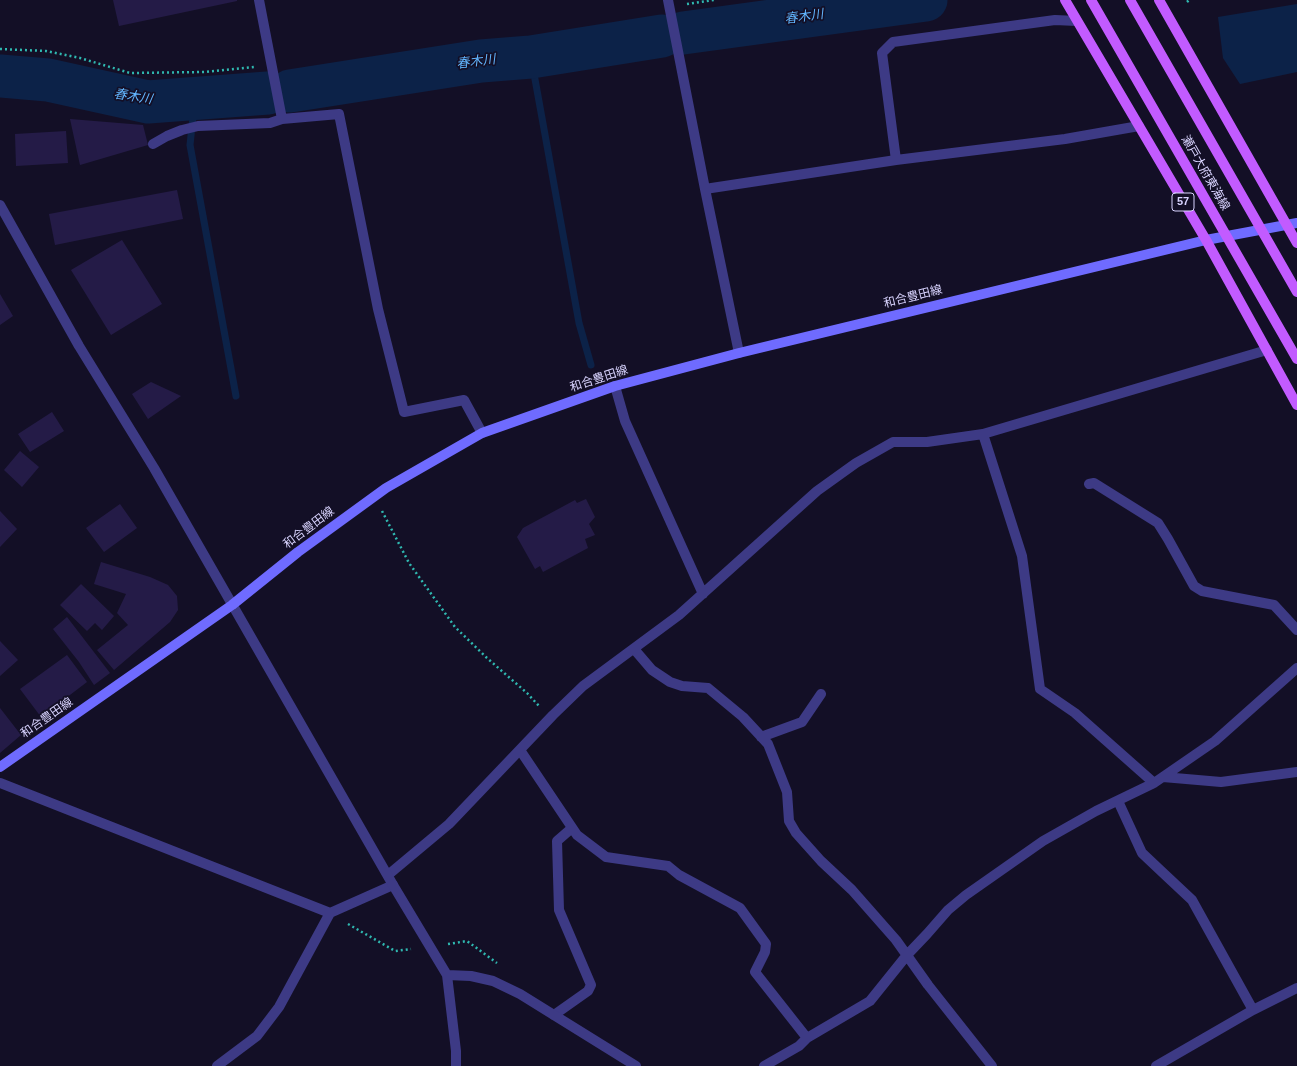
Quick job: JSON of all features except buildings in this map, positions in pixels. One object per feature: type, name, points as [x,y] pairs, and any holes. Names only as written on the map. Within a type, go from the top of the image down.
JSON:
[{"type":"main road","name":"57","points":[[1065,0],[1206,240],[1297,405]]},
{"type":"main road","name":"瀬戸大府東海線","points":[[1091,0],[1297,359]]},
{"type":"main road","name":"瀬戸大府東海線","points":[[1130,0],[1297,292]]},
{"type":"main road","points":[[1159,0],[1292,224],[1297,243]]},
{"type":"main road","name":"和合豊田線","points":[[0,767],[232,605],[298,552],[374,496],[482,433],[615,386],[739,353],[1206,240],[1292,224]]},
{"type":"street","points":[[259,0],[282,119]]},
{"type":"street","points":[[669,4],[739,353]]},
{"type":"street","points":[[896,160],[882,53],[893,42],[1055,20],[1077,21]]},
{"type":"street","points":[[153,144],[174,133],[198,126],[270,123],[282,119],[339,114],[378,309],[404,412],[464,400],[482,433]]},
{"type":"street","points":[[705,189],[896,160],[1066,139],[1139,126]]},
{"type":"street","points":[[0,206],[79,346],[154,468],[393,885],[447,975],[456,1051],[456,1066]]},
{"type":"street","points":[[388,875],[449,824],[551,717],[583,686],[679,615],[817,491],[856,463],[893,442],[927,442],[983,434],[1267,350]]},
{"type":"street","points":[[615,386],[625,421],[703,594]]},
{"type":"street","points":[[983,434],[1022,556],[1040,689],[1075,713],[1154,784]]},
{"type":"street","points":[[1088,484],[1094,483],[1158,523],[1194,586],[1202,591],[1274,605],[1297,630]]},
{"type":"street","points":[[634,649],[652,670],[670,682],[682,686],[708,688],[743,717],[768,744],[786,792],[789,821],[796,833],[821,861],[852,890],[896,940],[928,985],[992,1066]]},
{"type":"street","points":[[764,1066],[798,1046],[807,1038],[870,1002],[907,955],[948,910],[966,895],[1043,841],[1096,811],[1154,784],[1215,741],[1297,668]]},
{"type":"street","points":[[761,737],[802,722],[821,694]]},
{"type":"street","points":[[520,750],[577,835],[606,857],[668,866],[679,875],[740,908],[766,944],[765,952],[755,972],[807,1038]]},
{"type":"street","points":[[1163,777],[1221,782],[1297,772]]},
{"type":"street","points":[[0,783],[330,913]]},
{"type":"street","points":[[1118,801],[1142,852],[1192,900],[1252,1010]]},
{"type":"street","points":[[554,1015],[588,991],[591,985],[559,910],[557,841],[572,828]]},
{"type":"street","points":[[217,1066],[257,1036],[279,1007],[330,913],[393,885]]},
{"type":"street","points":[[447,975],[471,976],[493,981],[520,994],[636,1066]]},
{"type":"street","points":[[1156,1066],[1252,1010],[1297,988]]},
{"type":"path","points":[[669,4],[714,0]]},
{"type":"path","points":[[0,49],[46,51],[80,58],[130,72],[205,72],[272,64]]},
{"type":"path","points":[[374,496],[409,563],[455,627],[551,717]]},
{"type":"path","points":[[330,913],[395,951]]},
{"type":"water","points":[[1297,4],[1297,72],[1240,84],[1223,58],[1218,17]]},
{"type":"waterway","name":"春木川","points":[[683,33],[926,0]]},
{"type":"waterway","name":"春木川","points":[[290,91],[481,61],[531,57],[662,36]]},
{"type":"waterway","points":[[531,57],[579,323],[591,365]]},
{"type":"waterway","name":"春木川","points":[[0,76],[48,80],[148,102],[268,93]]},
{"type":"waterway","points":[[195,98],[190,145],[236,396]]}]
